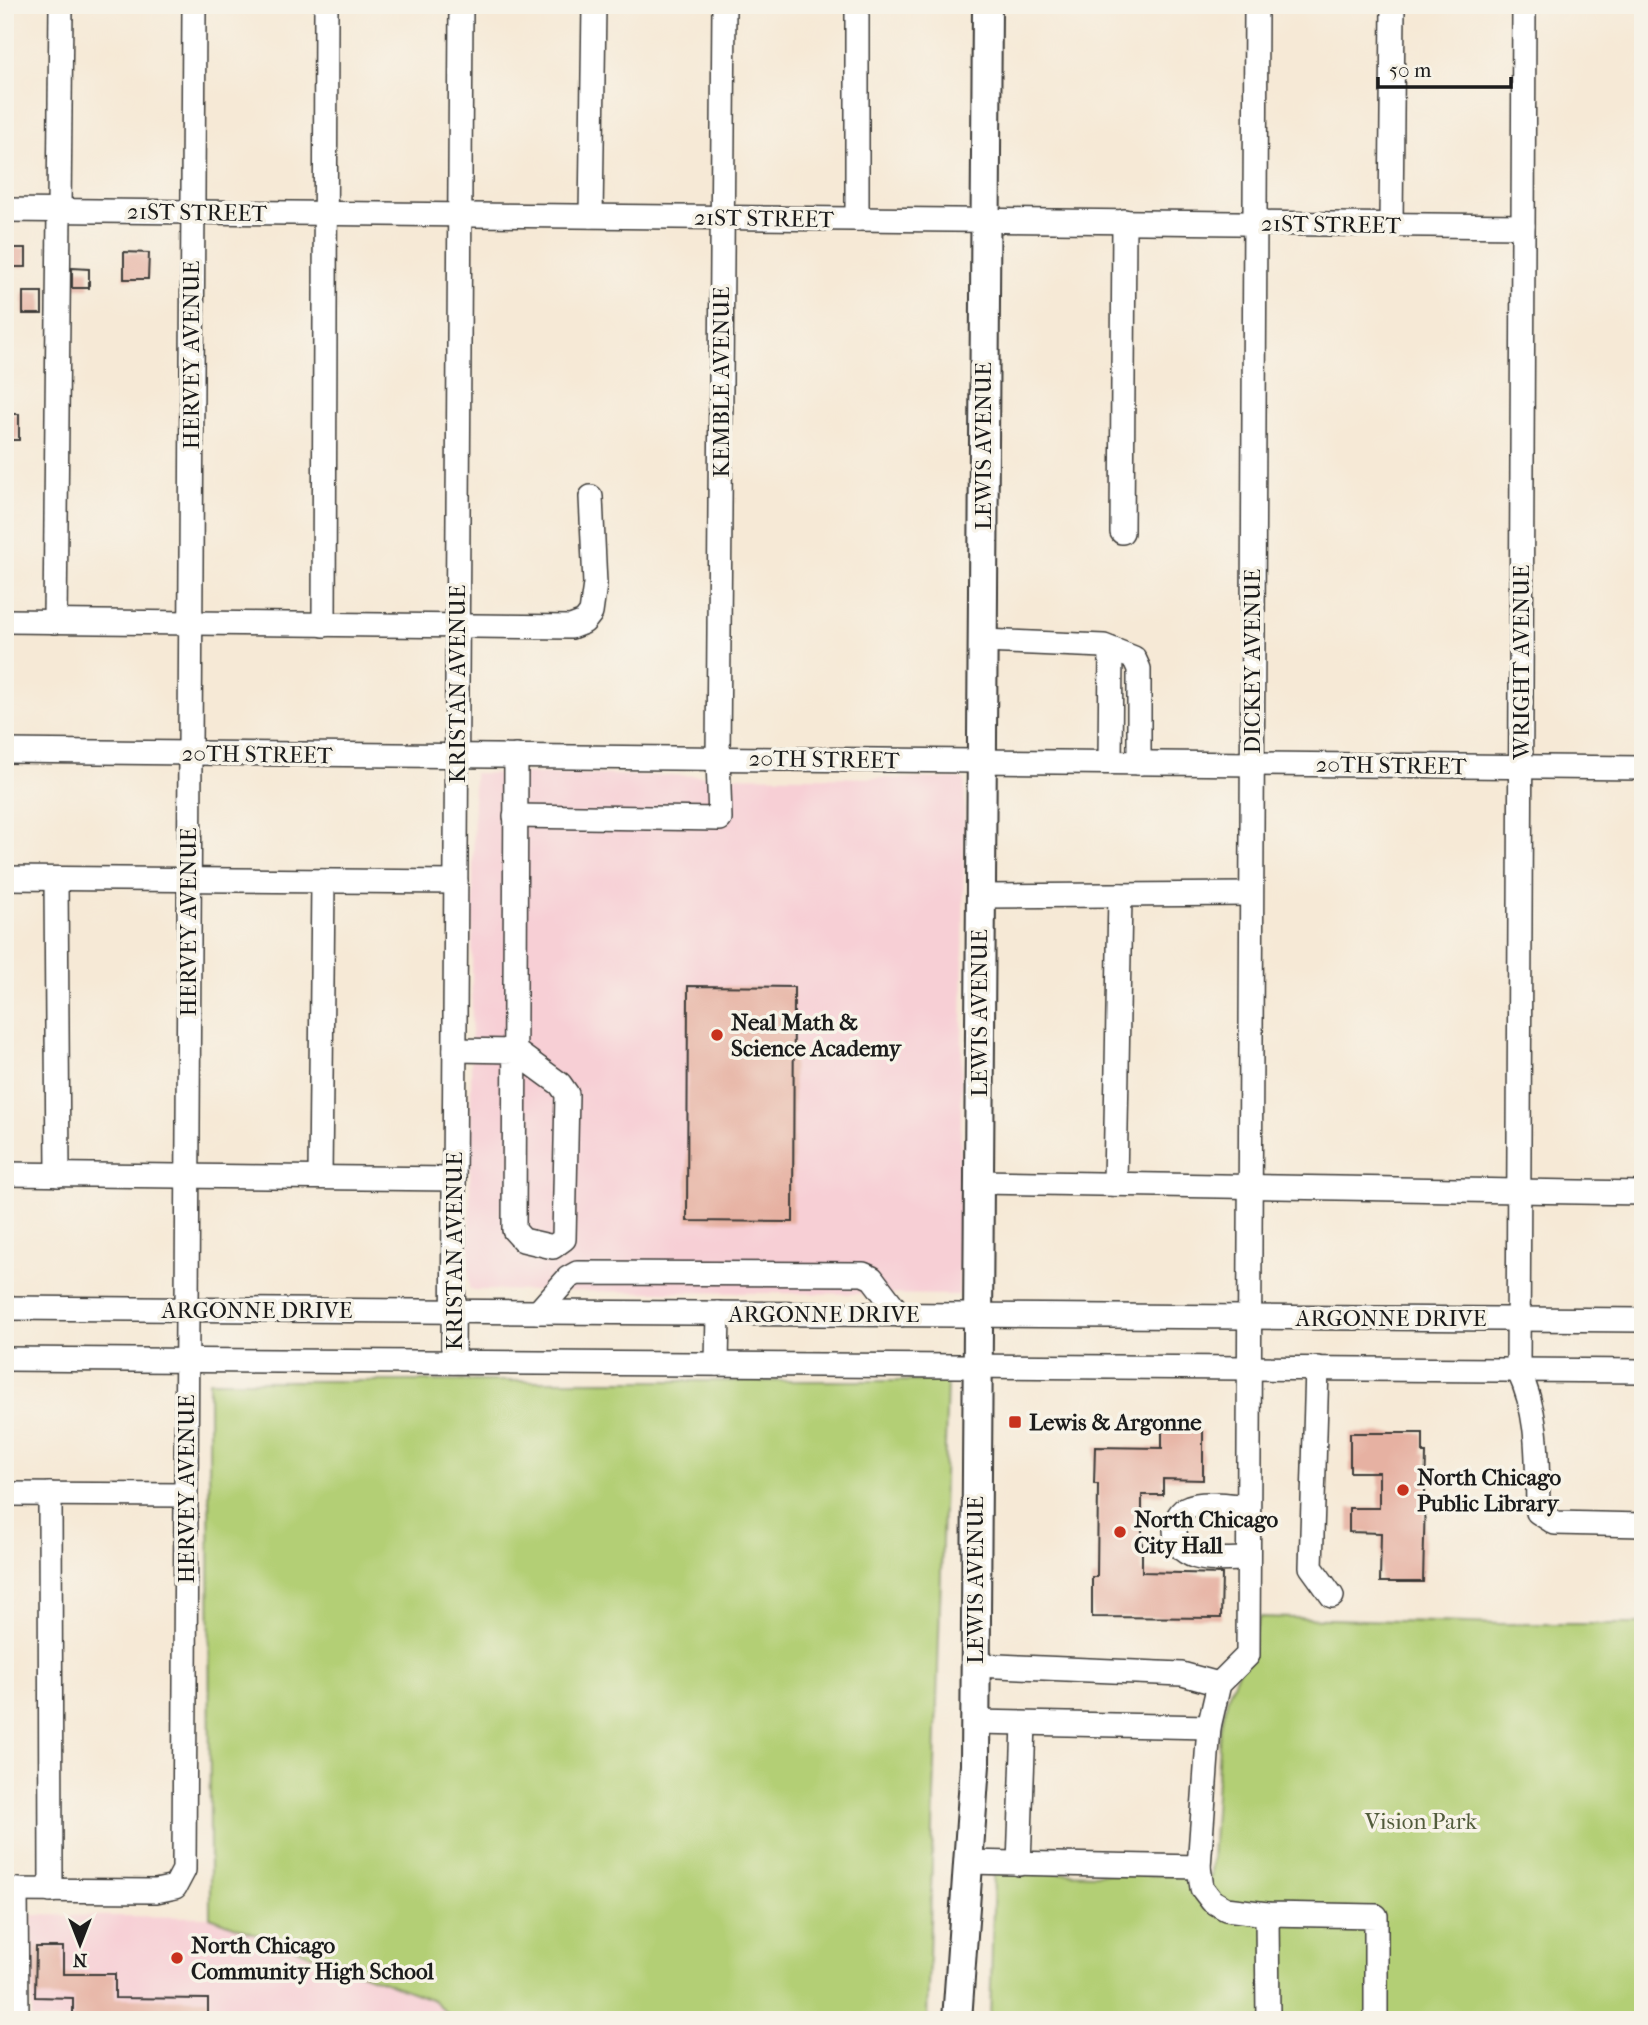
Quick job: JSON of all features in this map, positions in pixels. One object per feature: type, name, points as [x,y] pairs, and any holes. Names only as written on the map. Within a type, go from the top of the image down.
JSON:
[{"type":"main road","name":"LEWIS AVENUE","points":[[957,2020],[975,1722],[987,5]]},
{"type":"street","points":[[55,622],[61,5]]},
{"type":"street","name":"HERVEY AVENUE","points":[[51,1891],[156,1891],[176,1887],[184,1870],[194,5]]},
{"type":"street","points":[[324,625],[326,5]]},
{"type":"street","name":"KRISTAN AVENUE","points":[[453,1362],[461,5]]},
{"type":"street","points":[[591,216],[593,5]]},
{"type":"street","name":"KEMBLE AVENUE","points":[[515,816],[720,819],[718,758],[724,5]]},
{"type":"street","points":[[857,5],[857,219]]},
{"type":"street","name":"DICKEY AVENUE","points":[[1219,1684],[1248,1655],[1256,5]]},
{"type":"street","points":[[1391,224],[1393,5]]},
{"type":"street","name":"WRIGHT AVENUE","points":[[1518,1370],[1524,5]]},
{"type":"street","name":"21ST STREET","points":[[5,210],[1523,226]]},
{"type":"street","points":[[1122,532],[1124,222]]},
{"type":"street","points":[[5,621],[561,628],[584,622],[594,601],[591,497]]},
{"type":"street","points":[[982,641],[1044,642],[1111,649],[1134,658],[1139,669],[1139,763]]},
{"type":"street","points":[[1110,762],[1111,649]]},
{"type":"street","name":"20TH STREET","points":[[5,751],[1643,768]]},
{"type":"street","points":[[455,1050],[515,1051],[561,1084],[567,1094],[564,1239],[553,1247],[523,1240],[514,1230],[515,1051],[515,816],[516,756]]},
{"type":"street","points":[[5,878],[456,882]]},
{"type":"street","points":[[56,879],[58,1175]]},
{"type":"street","points":[[320,1177],[323,881]]},
{"type":"street","points":[[980,896],[1251,894]]},
{"type":"street","points":[[1115,1184],[1120,895]]},
{"type":"street","points":[[5,1174],[454,1179]]},
{"type":"street","points":[[978,1182],[1643,1193]]},
{"type":"street","points":[[538,1312],[568,1278],[577,1273],[863,1274],[872,1278],[900,1315]]},
{"type":"street","name":"ARGONNE DRIVE","points":[[5,1308],[1643,1320]]},
{"type":"street","points":[[718,1313],[718,1364]]},
{"type":"street","points":[[5,1359],[1643,1371]]},
{"type":"street","points":[[1317,1368],[1311,1567],[1332,1596]]},
{"type":"street","points":[[1518,1370],[1528,1390],[1536,1427],[1538,1512],[1555,1523],[1643,1525]]},
{"type":"street","points":[[5,1494],[186,1495]]},
{"type":"street","points":[[17,2020],[11,1890],[51,1891],[50,1494]]},
{"type":"street","points":[[1248,1506],[1192,1505],[1183,1509],[1175,1530],[1178,1543],[1185,1553],[1195,1558],[1248,1559]]},
{"type":"street","points":[[975,1665],[1182,1674],[1219,1684],[1209,1727],[1199,1867],[1202,1888],[1212,1900],[1227,1909],[1267,1914],[1376,1916],[1376,2020]]},
{"type":"street","points":[[975,1722],[1209,1727]]},
{"type":"street","points":[[1018,1864],[1024,1724]]},
{"type":"street","points":[[967,1862],[1199,1867]]},
{"type":"street","points":[[1267,1914],[1268,2020]]},
{"type":"shaded area","name":"Neal Math & Science Academy","points":[[474,773],[965,779],[959,1295],[469,1290]]},
{"type":"shaded area","name":"North Chicago Community High School","points":[[32,1915],[210,1917],[433,2000],[454,2020],[32,2020]]},
{"type":"green space","points":[[209,1381],[947,1381],[927,2020],[454,2020],[433,2000],[210,1917]]},
{"type":"green space","name":"Vision Park","points":[[1260,1617],[1502,1624],[1643,1624],[1643,2020],[990,2020],[994,1872],[1211,1876],[1220,1728],[1229,1693]]},
{"type":"building","points":[[5,248],[26,248],[26,267],[5,267]]},
{"type":"building","points":[[124,252],[149,253],[148,279],[124,279]]},
{"type":"building","points":[[72,268],[89,269],[89,288],[72,288]]},
{"type":"building","points":[[23,292],[42,292],[42,314],[23,314]]},
{"type":"building","points":[[5,414],[19,414],[19,440],[5,440]]},
{"type":"building","points":[[688,986],[794,987],[793,1222],[687,1221]]},
{"type":"building","name":"North Chicago City Hall","points":[[1162,1431],[1203,1431],[1203,1480],[1163,1479],[1163,1495],[1142,1495],[1142,1572],[1222,1574],[1221,1618],[1092,1617],[1092,1577],[1097,1577],[1098,1484],[1094,1484],[1095,1447],[1162,1448]]},
{"type":"building","name":"North Chicago Public Library","points":[[1350,1433],[1423,1433],[1423,1453],[1426,1453],[1423,1582],[1380,1582],[1381,1533],[1349,1532],[1349,1508],[1379,1508],[1379,1472],[1350,1472]]},
{"type":"building","points":[[36,1947],[63,1947],[63,1974],[115,1974],[115,1998],[208,1999],[208,2020],[73,2020],[73,1998],[35,1997]]},
{"type":"place","name":"Neal Math & Science Academy","points":[[717,1035]]},
{"type":"place","name":"Lewis & Argonne","points":[[1015,1422]]},
{"type":"place","name":"North Chicago Public Library","points":[[1403,1490]]},
{"type":"place","name":"North Chicago City Hall","points":[[1120,1532]]},
{"type":"place","name":"North Chicago Community High School","points":[[177,1958]]}]
